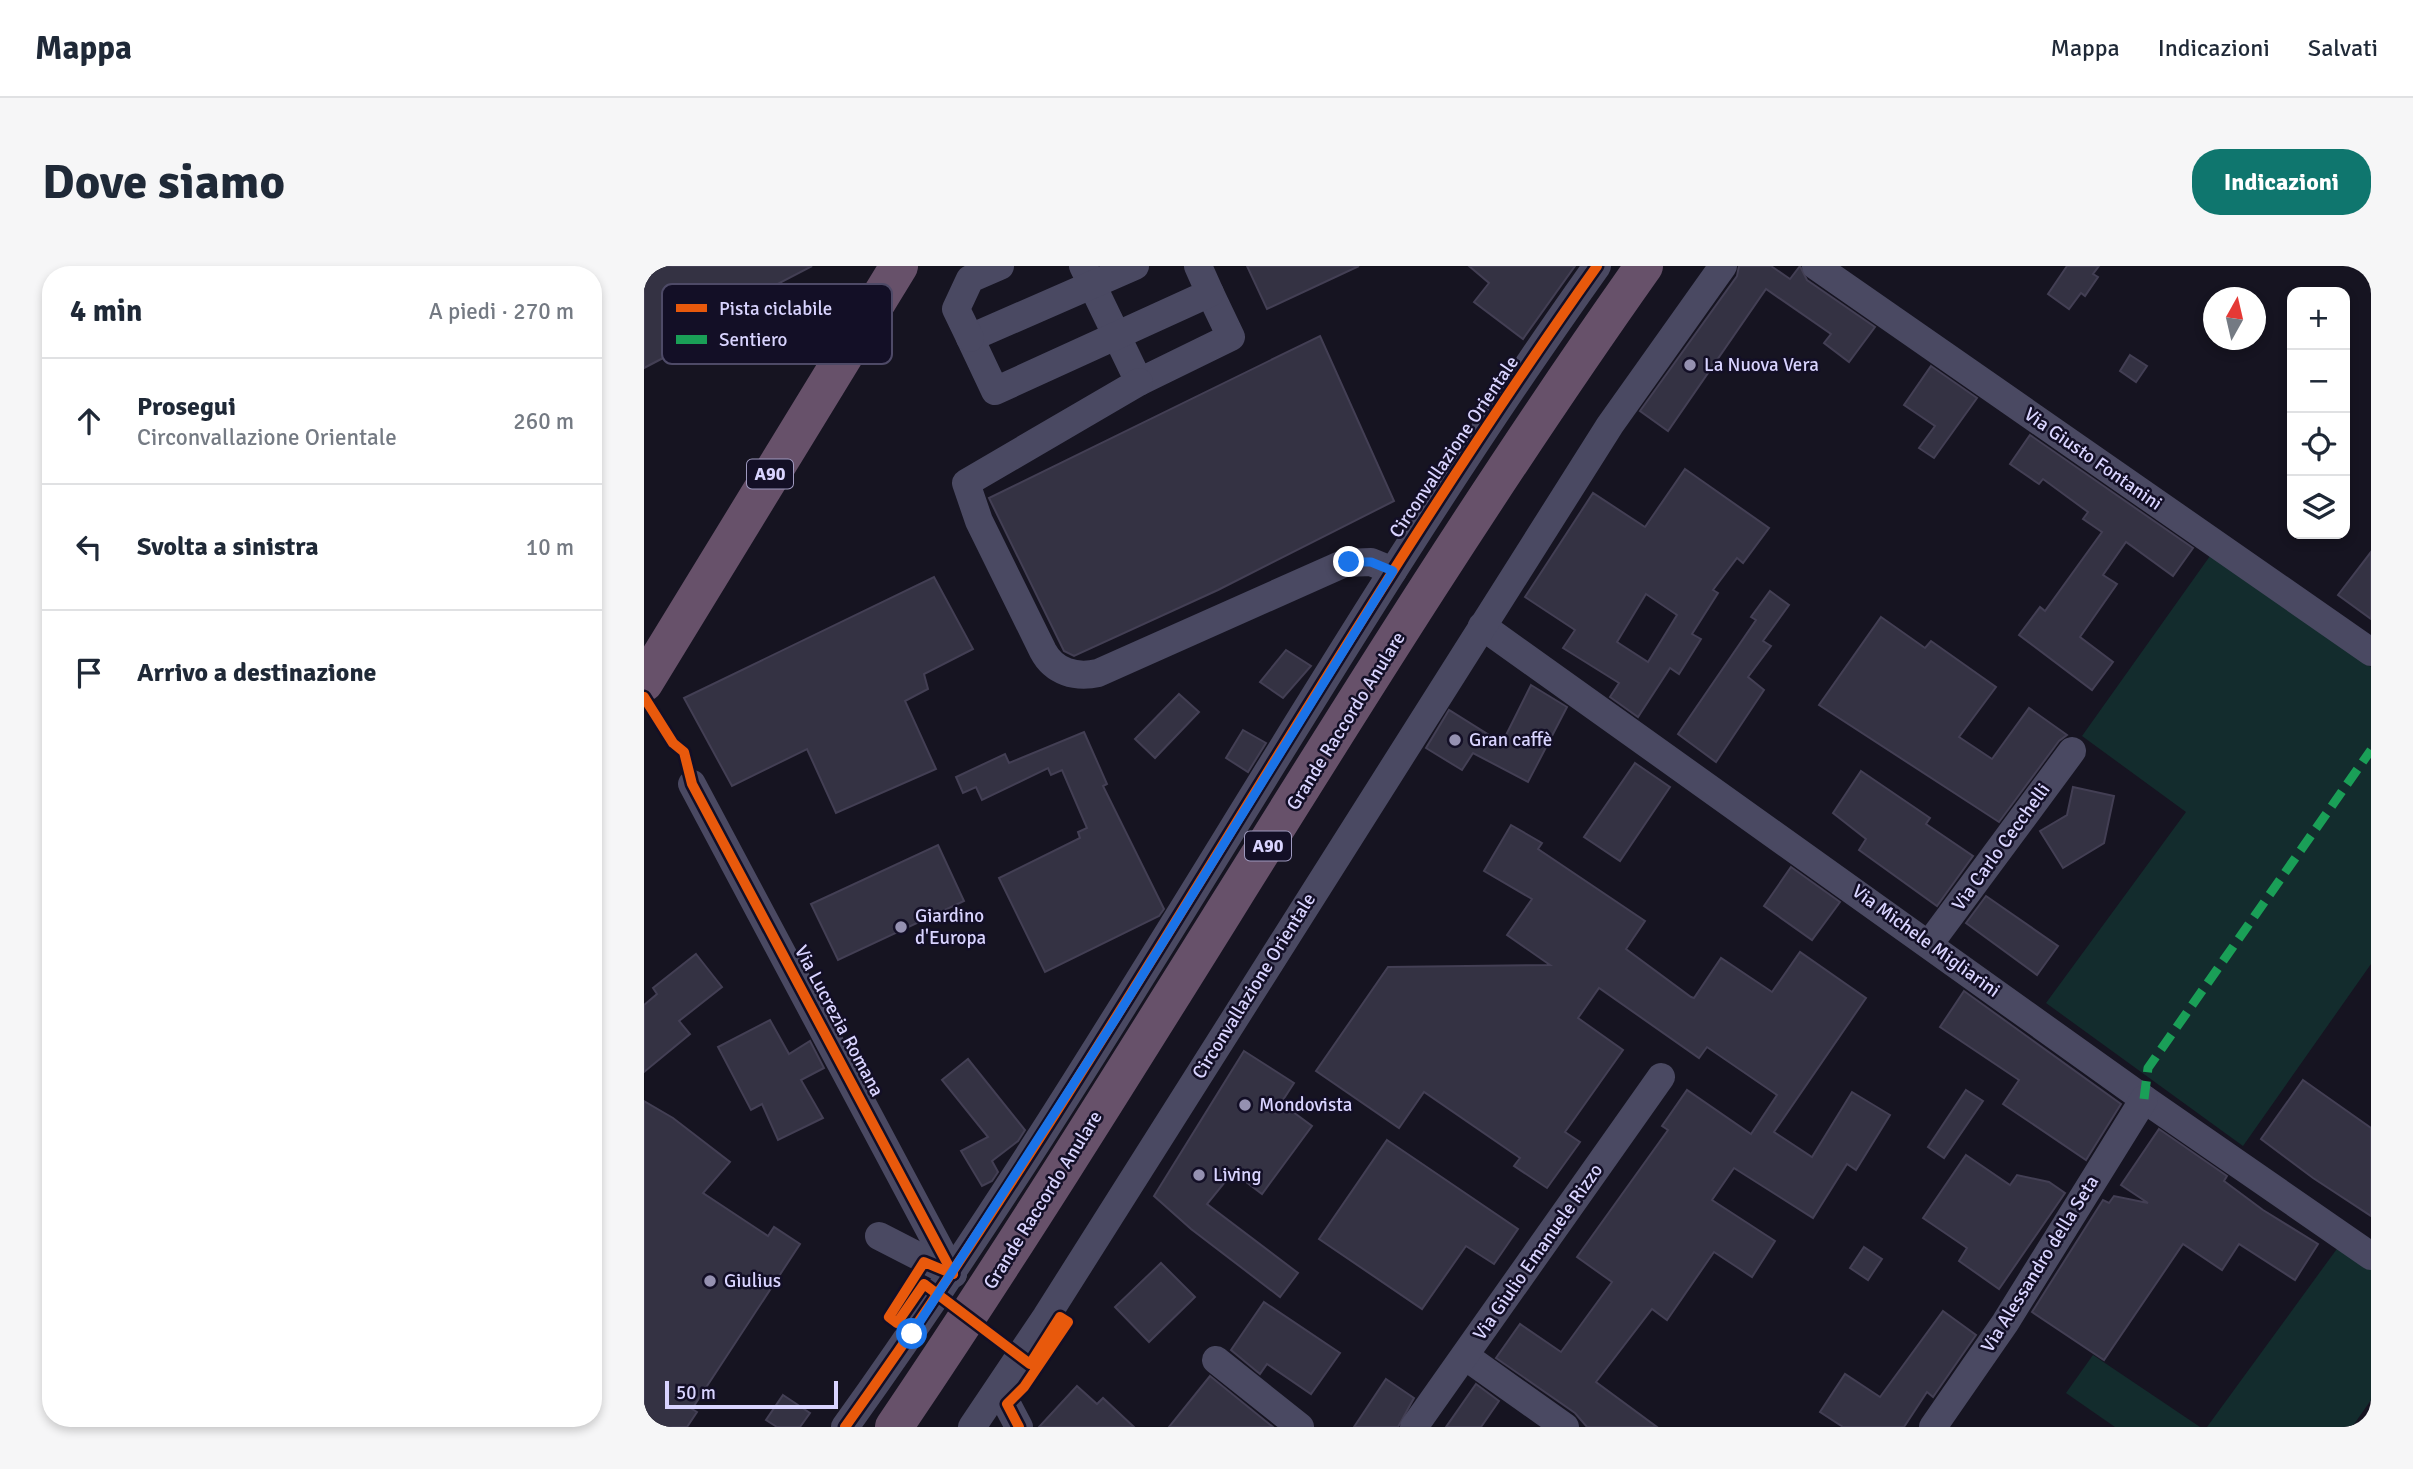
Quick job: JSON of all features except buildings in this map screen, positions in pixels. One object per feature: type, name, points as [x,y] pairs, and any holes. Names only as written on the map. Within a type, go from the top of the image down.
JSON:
[{"type":"highway","name":"A90","points":[[887,284],[898,266]]},
{"type":"highway","name":"Grande Raccordo Anulare","points":[[894,1427],[969,1317],[1500,475],[1644,266]]},
{"type":"highway","name":"A90","points":[[644,683],[838,364]]},
{"type":"street","points":[[1000,266],[974,272],[956,309],[995,391],[1210,293]]},
{"type":"street","points":[[970,338],[1088,276],[1135,266]]},
{"type":"street","points":[[1198,266],[1231,337],[1139,382],[966,483],[979,521],[1046,657],[1059,669],[1083,676],[1107,670],[1345,563],[1371,562],[1393,571]]},
{"type":"street","name":"Circonvallazione Orientale","points":[[845,1427],[953,1274],[1393,571],[1597,266]]},
{"type":"street","name":"Circonvallazione Orientale","points":[[972,1427],[999,1389],[1610,425],[1723,266]]},
{"type":"street","name":"Via Giusto Fontanini","points":[[1816,266],[2371,652]]},
{"type":"street","points":[[1088,276],[1139,382]]},
{"type":"street","name":"Via Michele Migliarini","points":[[1482,626],[1930,943],[2144,1099],[2371,1256]]},
{"type":"street","name":"Via Carlo Cecchelli","points":[[1930,943],[2071,751]]},
{"type":"street","name":"Via Lucrezia Romana","points":[[692,784],[723,837],[953,1274]]},
{"type":"street","name":"Via Giulio Emanuele Rizzo","points":[[1414,1427],[1661,1077]]},
{"type":"street","name":"Via Alessandro della Seta","points":[[1933,1427],[2005,1323],[2144,1099]]},
{"type":"street","points":[[878,1236],[953,1274]]},
{"type":"street","points":[[1465,1356],[1565,1427]]},
{"type":"street","points":[[1216,1360],[1300,1427]]},
{"type":"street","points":[[999,1389],[1019,1427]]},
{"type":"green space","points":[[2210,556],[2371,667],[2371,964],[2243,1146],[2046,1003],[2186,812],[2082,736]]},
{"type":"green space","points":[[2339,1246],[2371,1267],[2371,1400],[2352,1427],[2207,1427]]},
{"type":"green space","points":[[2093,1355],[2200,1427],[2115,1427],[2066,1393]]},
{"type":"marked path","points":[[2144,1099],[2148,1068],[2371,750]]},
{"type":"cycle path","points":[[845,1427],[944,1285],[1038,1140],[1404,553],[1597,266]]},
{"type":"cycle path","points":[[644,697],[673,743],[684,752],[692,784],[953,1274]]},
{"type":"cycle path","points":[[953,1274],[924,1262],[889,1317],[897,1323],[924,1284],[1030,1364],[1060,1317],[1068,1322],[1024,1387],[1007,1404],[1019,1427]]},
{"type":"place","name":"La Nuova Vera","points":[[1690,365]]},
{"type":"place","name":"Gran caffè","points":[[1455,740]]},
{"type":"place","name":"Giardino d'Europa","points":[[901,927]]},
{"type":"place","name":"Mondovista","points":[[1245,1105]]},
{"type":"place","name":"Living","points":[[1199,1175]]},
{"type":"place","name":"Giulius","points":[[710,1281]]},
{"type":"route","points":[[912,1334],[1116,1018],[1393,571],[1371,562],[1349,562]]}]
